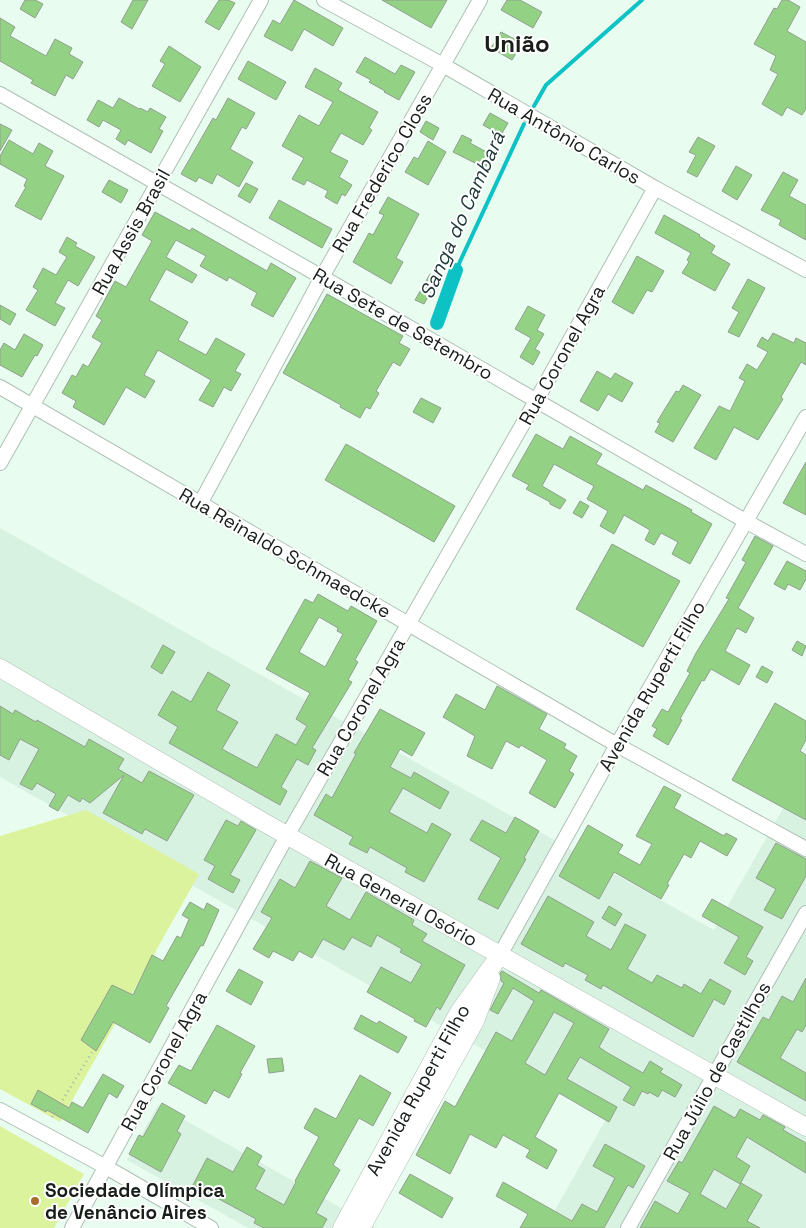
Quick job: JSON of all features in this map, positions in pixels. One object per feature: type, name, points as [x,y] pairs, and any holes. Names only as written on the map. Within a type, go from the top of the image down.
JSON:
[{"type":"main road","name":"Rua General Osório","points":[[0,668],[287,836],[806,1127]]},
{"type":"main road","name":"Avenida Ruperti Filho","points":[[342,1228],[459,1012],[500,955]]},
{"type":"main road","name":"Avenida Ruperti Filho","points":[[361,1228],[475,1021],[500,955]]},
{"type":"street","name":"Rua Assis Brasil","points":[[0,463],[261,0]]},
{"type":"street","name":"Rua Antônio Carlos","points":[[324,0],[443,65],[655,188],[806,270]]},
{"type":"street","name":"Rua Frederico Closs","points":[[200,504],[322,277],[480,0]]},
{"type":"street","name":"Rua Sete de Setembro","points":[[0,94],[806,554]]},
{"type":"street","name":"Rua Coronel Agra","points":[[72,1228],[287,836],[536,401],[655,188]]},
{"type":"street","name":"Rua Reinaldo Schmaedcke","points":[[0,387],[617,745],[806,849]]},
{"type":"street","name":"Avenida Ruperti Filho","points":[[500,955],[617,745],[806,417]]},
{"type":"street","name":"Rua Júlio de Castilhos","points":[[628,1228],[806,913]]},
{"type":"street","points":[[0,1110],[106,1167],[211,1228]]},
{"type":"path","points":[[52,1117],[94,1049]]},
{"type":"shaded area","points":[[0,528],[714,930],[806,768],[806,1228],[545,1228],[606,1119],[0,777]]},
{"type":"shaded area","points":[[158,1105],[377,1228],[248,1228],[127,1160]]},
{"type":"green space","points":[[86,810],[199,874],[60,1122],[0,1089],[0,836]]},
{"type":"green space","name":"Sociedade Olímpica de Venâncio Aires","points":[[0,1126],[84,1174],[54,1228],[0,1228]]},
{"type":"building","points":[[25,0],[35,0],[43,4],[35,18],[20,9]]},
{"type":"building","points":[[133,0],[148,0],[132,29],[121,22]]},
{"type":"building","points":[[219,0],[228,0],[235,3],[219,30],[205,22]]},
{"type":"building","points":[[294,0],[343,28],[333,46],[304,29],[292,51],[264,36],[273,20],[280,24]]},
{"type":"building","points":[[382,0],[447,0],[431,28]]},
{"type":"building","points":[[507,0],[520,0],[542,12],[533,28],[501,10]]},
{"type":"building","points":[[782,0],[788,0],[800,7],[787,31],[806,42],[806,109],[802,115],[787,107],[782,116],[762,104],[778,74],[770,70],[776,56],[754,44],[774,8],[777,9]]},
{"type":"building","points":[[0,18],[15,27],[10,36],[46,56],[55,39],[72,48],[69,54],[83,62],[73,79],[66,75],[55,96],[31,83],[33,80],[0,61]]},
{"type":"building","points":[[501,32],[522,43],[512,60],[491,48]]},
{"type":"building","points":[[169,46],[201,67],[180,102],[152,86],[165,64],[160,61]]},
{"type":"building","points":[[365,57],[395,74],[401,65],[415,72],[399,100],[356,72]]},
{"type":"building","points":[[248,61],[286,82],[276,100],[238,79]]},
{"type":"building","points":[[315,68],[342,83],[338,90],[378,112],[369,128],[372,130],[363,145],[341,133],[330,152],[348,161],[339,177],[352,185],[345,196],[342,194],[337,204],[325,197],[328,191],[307,180],[304,185],[292,179],[304,158],[282,146],[299,115],[319,126],[333,102],[305,87]]},
{"type":"building","points":[[119,98],[139,109],[148,112],[150,108],[166,117],[159,129],[163,131],[151,153],[128,140],[125,145],[116,139],[121,130],[103,120],[99,127],[87,120],[98,100],[113,108]]},
{"type":"building","points":[[228,98],[255,113],[246,129],[242,127],[230,149],[253,162],[239,187],[217,174],[212,184],[199,177],[196,182],[181,174],[213,118],[216,120]]},
{"type":"building","points":[[490,113],[508,123],[501,135],[483,125]]},
{"type":"building","points":[[426,121],[439,128],[433,140],[420,132]]},
{"type":"building","points":[[0,124],[12,130],[0,151]]},
{"type":"building","points":[[462,135],[472,140],[470,143],[492,155],[485,168],[453,152]]},
{"type":"building","points":[[698,137],[715,146],[697,177],[687,172],[696,155],[689,152]]},
{"type":"building","points":[[9,140],[33,154],[39,143],[53,151],[45,166],[64,176],[41,220],[15,206],[26,187],[24,186],[27,179],[0,164],[0,156]]},
{"type":"building","points":[[428,141],[446,152],[428,185],[405,172],[414,157],[418,159]]},
{"type":"building","points":[[736,166],[752,175],[737,200],[722,191]]},
{"type":"building","points":[[783,172],[798,180],[789,196],[806,205],[806,240],[779,225],[781,220],[761,210]]},
{"type":"building","points":[[109,180],[128,190],[121,203],[102,192]]},
{"type":"building","points":[[246,183],[258,189],[250,203],[238,196]]},
{"type":"building","points":[[388,197],[419,214],[396,258],[403,262],[391,284],[353,262],[369,233],[373,235],[384,215],[379,213]]},
{"type":"building","points":[[279,200],[332,229],[322,248],[269,218]]},
{"type":"building","points":[[155,212],[190,231],[192,228],[267,271],[271,263],[296,278],[273,317],[251,305],[257,293],[229,277],[227,281],[200,266],[206,256],[176,240],[166,257],[197,275],[192,283],[166,269],[149,300],[188,322],[178,340],[206,355],[216,338],[245,354],[235,371],[241,374],[231,391],[224,387],[213,407],[199,400],[211,380],[158,350],[144,375],[155,381],[145,398],[126,387],[104,425],[73,407],[76,401],[62,393],[72,375],[76,377],[83,364],[88,367],[102,343],[92,337],[102,320],[96,316],[115,281],[126,287],[152,241],[142,235]]},
{"type":"building","points":[[664,215],[700,235],[715,246],[711,253],[730,264],[715,291],[682,273],[689,262],[687,260],[691,253],[655,233]]},
{"type":"building","points":[[67,237],[77,243],[75,246],[95,257],[78,286],[68,280],[55,303],[65,308],[55,326],[26,310],[38,290],[33,287],[43,268],[56,275],[67,257],[59,252]]},
{"type":"building","points":[[637,256],[664,271],[652,292],[647,290],[633,314],[612,302]]},
{"type":"building","points":[[430,274],[438,278],[424,304],[415,300]]},
{"type":"building","points":[[748,279],[765,288],[739,337],[728,332],[739,312],[732,308]]},
{"type":"building","points":[[327,294],[403,336],[399,343],[410,349],[400,366],[393,362],[376,391],[379,393],[370,409],[366,407],[360,418],[340,407],[341,405],[283,373]]},
{"type":"building","points":[[0,305],[16,314],[10,325],[0,319]]},
{"type":"building","points":[[528,306],[545,315],[537,330],[544,334],[535,349],[540,352],[533,365],[520,357],[531,338],[515,329]]},
{"type":"building","points":[[773,333],[794,343],[796,338],[806,343],[806,365],[801,362],[781,397],[783,399],[758,440],[734,427],[716,460],[694,448],[719,406],[730,411],[745,381],[739,378],[747,364],[757,370],[768,352],[757,346],[762,337],[768,341]]},
{"type":"building","points":[[24,334],[43,345],[22,377],[0,365],[0,350],[4,343],[15,350]]},
{"type":"building","points":[[597,371],[611,379],[615,373],[633,383],[622,402],[608,394],[598,411],[580,401]]},
{"type":"building","points":[[683,385],[701,395],[673,442],[655,432],[660,423],[657,422],[676,391],[679,392]]},
{"type":"building","points":[[421,398],[441,408],[433,423],[413,412]]},
{"type":"building","points":[[536,434],[563,449],[570,436],[602,454],[596,464],[643,490],[646,485],[692,510],[691,512],[712,524],[690,564],[672,554],[678,542],[661,533],[654,545],[645,540],[650,530],[624,515],[614,534],[600,526],[608,511],[587,499],[594,486],[554,464],[542,486],[566,500],[560,509],[526,489],[529,485],[512,476]]},
{"type":"building","points":[[346,444],[455,506],[434,542],[325,480]]},
{"type":"building","points":[[806,462],[806,515],[783,503]]},
{"type":"building","points":[[580,501],[589,506],[582,518],[573,513]]},
{"type":"building","points":[[755,536],[773,546],[738,608],[754,618],[746,633],[737,628],[725,651],[750,665],[739,685],[711,669],[704,681],[702,680],[668,745],[653,736],[657,729],[652,726],[662,709],[668,712],[690,673],[687,671],[729,599],[726,598],[746,562],[742,560]]},
{"type":"building","points":[[612,544],[680,581],[643,647],[576,609]]},
{"type":"building","points":[[787,561],[806,571],[806,579],[800,590],[788,584],[785,590],[774,584]]},
{"type":"building","points":[[318,594],[348,611],[351,606],[377,621],[355,660],[358,662],[348,680],[352,682],[312,748],[316,750],[308,765],[297,759],[281,787],[287,791],[280,805],[169,743],[178,727],[158,715],[172,691],[191,702],[208,672],[230,685],[216,710],[238,722],[222,749],[257,768],[276,734],[296,745],[307,726],[296,719],[310,693],[266,669],[305,599],[313,603]],"holes":[[[319,617],[338,628],[337,631],[343,634],[325,667],[299,652]]]},
{"type":"building","points":[[797,641],[806,646],[802,656],[792,650]]},
{"type":"building","points":[[163,645],[175,652],[162,674],[151,667]]},
{"type":"building","points":[[762,666],[773,672],[767,683],[756,677]]},
{"type":"building","points":[[497,686],[547,714],[539,729],[566,744],[564,748],[577,756],[569,771],[574,774],[555,808],[529,793],[547,760],[521,745],[519,748],[506,741],[492,769],[467,756],[475,736],[443,717],[456,694],[485,710]]},
{"type":"building","points":[[775,703],[806,721],[806,740],[800,751],[806,755],[806,820],[732,780]]},
{"type":"building","points":[[0,706],[13,714],[15,710],[36,722],[37,720],[85,747],[89,739],[124,759],[118,769],[142,783],[149,771],[194,795],[167,841],[145,829],[142,834],[103,813],[124,775],[90,803],[82,798],[80,802],[68,795],[58,811],[49,806],[56,794],[37,783],[32,790],[20,784],[39,749],[20,739],[9,760],[0,755]]},
{"type":"building","points":[[380,709],[425,733],[412,756],[400,749],[390,767],[411,778],[414,772],[449,792],[440,809],[403,788],[389,812],[427,833],[432,823],[451,834],[424,882],[405,872],[407,868],[370,847],[367,853],[349,844],[353,837],[314,815],[326,794],[332,798],[356,754],[354,753]]},
{"type":"building","points":[[664,786],[681,795],[674,808],[724,836],[726,833],[737,839],[727,856],[700,841],[691,858],[684,854],[661,899],[614,872],[599,899],[559,876],[588,825],[623,845],[618,853],[640,865],[652,844],[636,836]]},
{"type":"building","points":[[515,817],[539,831],[524,858],[526,859],[498,909],[478,899],[501,858],[470,840],[482,820],[506,833]]},
{"type":"building","points":[[226,820],[238,826],[241,821],[256,830],[230,875],[240,880],[233,893],[208,879],[215,866],[204,860]]},
{"type":"building","points":[[776,843],[806,859],[806,876],[782,919],[764,910],[776,889],[756,878]]},
{"type":"building","points":[[310,861],[342,878],[326,906],[350,920],[366,892],[414,920],[412,925],[427,934],[422,941],[465,965],[440,1010],[437,1007],[426,1027],[367,992],[381,967],[411,983],[422,964],[400,952],[402,949],[377,935],[371,947],[352,937],[344,950],[323,939],[312,958],[299,951],[293,961],[273,951],[269,958],[253,949],[272,918],[261,912],[280,879],[295,888]]},
{"type":"building","points":[[548,896],[594,922],[586,936],[611,950],[625,924],[646,935],[627,969],[652,983],[657,975],[682,988],[684,984],[701,994],[710,979],[731,991],[724,1005],[714,999],[693,1037],[603,985],[601,989],[585,980],[588,975],[565,963],[563,967],[521,944]]},
{"type":"building","points":[[712,899],[763,927],[746,957],[753,961],[745,975],[724,963],[739,937],[702,916]]},
{"type":"building","points":[[190,902],[204,910],[207,903],[219,910],[203,946],[201,945],[166,1006],[169,1008],[150,1043],[113,1022],[96,1051],[81,1040],[112,985],[133,995],[152,955],[163,961],[177,936],[181,938],[189,919],[182,915]]},
{"type":"building","points":[[609,906],[622,914],[615,926],[602,918]]},
{"type":"building","points":[[239,969],[263,982],[251,1005],[226,991]]},
{"type":"building","points":[[502,971],[539,993],[541,990],[609,1029],[599,1047],[643,1073],[650,1061],[663,1069],[660,1072],[682,1085],[675,1097],[662,1090],[658,1097],[649,1092],[648,1094],[642,1091],[634,1106],[623,1100],[631,1087],[580,1057],[567,1079],[617,1107],[609,1122],[559,1093],[535,1137],[557,1150],[547,1169],[526,1157],[530,1150],[503,1135],[496,1148],[470,1134],[450,1174],[416,1155],[445,1101],[455,1107],[496,1032],[512,1041],[534,1001],[513,988],[498,1014],[490,1010],[504,983],[501,981],[500,973]],"holes":[[[554,1012],[574,1023],[545,1075],[525,1063]]]},
{"type":"building","points":[[806,978],[806,1025],[802,1032],[797,1029],[780,1058],[806,1073],[806,1101],[737,1062],[763,1017],[769,1020],[782,996],[793,1002]]},
{"type":"building","points":[[361,1015],[377,1024],[379,1021],[407,1037],[398,1053],[354,1029]]},
{"type":"building","points":[[217,1025],[255,1046],[229,1098],[214,1090],[206,1104],[168,1083],[179,1065],[191,1071]]},
{"type":"building","points":[[282,1058],[284,1071],[269,1073],[267,1059]]},
{"type":"building","points":[[103,1074],[124,1086],[117,1098],[109,1093],[88,1133],[47,1110],[46,1112],[31,1104],[38,1090],[69,1108],[72,1102],[83,1108]]},
{"type":"building","points":[[360,1075],[391,1093],[373,1126],[359,1118],[333,1165],[340,1170],[316,1213],[327,1219],[322,1228],[264,1228],[254,1223],[256,1219],[193,1185],[207,1158],[233,1172],[247,1147],[262,1156],[257,1165],[265,1170],[255,1189],[284,1205],[319,1137],[304,1128],[315,1108],[336,1119]]},
{"type":"building","points":[[162,1103],[185,1116],[177,1131],[181,1134],[161,1172],[129,1154],[139,1135],[143,1137]]},
{"type":"building","points":[[714,1106],[735,1118],[740,1109],[760,1120],[763,1115],[785,1127],[783,1130],[806,1143],[806,1173],[747,1137],[736,1157],[750,1166],[740,1184],[714,1169],[700,1194],[726,1209],[741,1183],[762,1195],[747,1221],[760,1228],[640,1228],[655,1201],[678,1214],[690,1193],[667,1181],[679,1161],[682,1163]]},
{"type":"building","points":[[605,1144],[645,1166],[633,1188],[628,1185],[604,1228],[520,1228],[528,1214],[496,1196],[503,1182],[572,1221],[582,1204],[597,1212],[615,1178],[593,1166]]},
{"type":"building","points":[[410,1174],[453,1198],[442,1218],[399,1193]]},
{"type":"waterway","name":"Sanga do Cambará","points":[[534,106],[546,85],[642,0]]},
{"type":"waterway","name":"Sanga do Cambará","points":[[456,270],[524,124]]},
{"type":"waterway","name":"Sanga do Cambará","points":[[437,323],[456,270]]},
{"type":"place","name":"Sociedade Olímpica de Venâncio Aires","points":[[35,1201]]},
{"type":"district","name":"União","points":[[517,43]]}]
